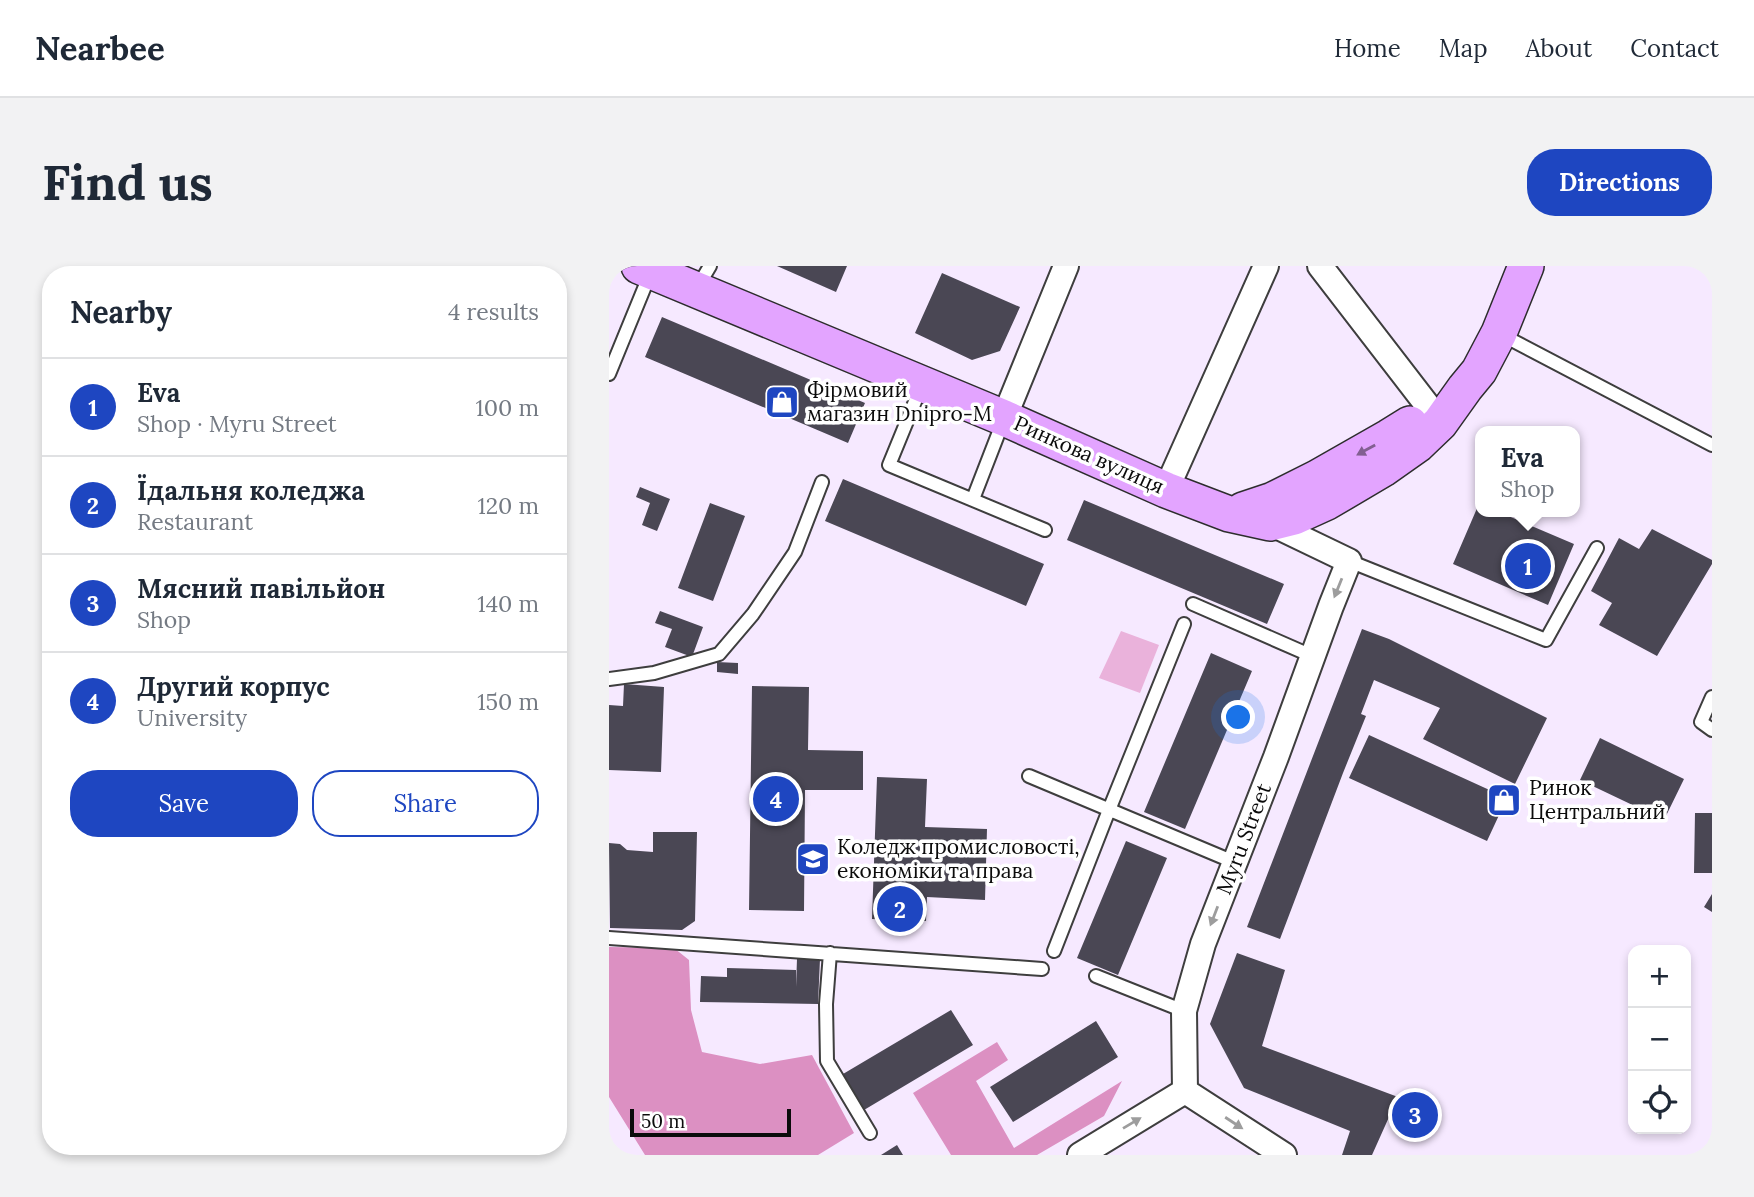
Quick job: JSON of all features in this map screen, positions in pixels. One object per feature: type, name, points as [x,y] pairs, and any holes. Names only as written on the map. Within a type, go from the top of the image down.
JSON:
[{"type":"main road","points":[[1270,523],[1294,517],[1327,502],[1395,461],[1440,423],[1479,371],[1499,333],[1526,266]]},
{"type":"main road","name":"Ринкова вулиця","points":[[645,269],[703,277],[922,384],[1166,490],[1229,514],[1270,523]]},
{"type":"main road","points":[[1229,514],[1273,500],[1306,483],[1389,438],[1465,387]]},
{"type":"street","points":[[1004,418],[1066,266]]},
{"type":"street","points":[[1166,490],[1266,266]]},
{"type":"street","points":[[1320,266],[1431,410]]},
{"type":"street","points":[[1270,523],[1349,561]]},
{"type":"street","name":"Myru Street","points":[[1185,1091],[1184,1011],[1203,944],[1349,561]]},
{"type":"street","points":[[1080,1155],[1185,1091],[1284,1155]]},
{"type":"lane","points":[[609,374],[645,269]]},
{"type":"lane","points":[[1499,333],[1712,445]]},
{"type":"lane","points":[[922,384],[890,465],[1045,530]]},
{"type":"lane","points":[[973,499],[1004,418]]},
{"type":"lane","points":[[609,680],[654,673],[719,654],[753,614],[795,552],[821,482]]},
{"type":"lane","points":[[1349,561],[1546,640],[1597,548]]},
{"type":"lane","points":[[1193,604],[1313,656]]},
{"type":"lane","points":[[1055,951],[1184,624]]},
{"type":"lane","points":[[1712,697],[1700,722],[1712,730]]},
{"type":"lane","points":[[1029,776],[1234,862]]},
{"type":"lane","points":[[609,938],[1042,969]]},
{"type":"lane","points":[[829,953],[827,1061],[870,1133]]},
{"type":"lane","points":[[1096,976],[1184,1011]]},
{"type":"shaded area","points":[[1121,631],[1159,645],[1140,693],[1099,678]]},
{"type":"shaded area","points":[[609,947],[674,948],[689,960],[691,1010],[702,1052],[760,1064],[812,1055],[854,1133],[818,1155],[645,1155],[609,1097]]},
{"type":"shaded area","points":[[997,1042],[1008,1060],[976,1081],[1014,1148],[1122,1081],[1104,1116],[1037,1155],[951,1155],[913,1093]]},
{"type":"building","points":[[777,266],[847,266],[836,292]]},
{"type":"building","points":[[942,273],[1020,307],[1000,351],[972,360],[915,333]]},
{"type":"building","points":[[662,317],[865,403],[848,443],[645,357]]},
{"type":"building","points":[[843,479],[1044,564],[1026,606],[825,521]]},
{"type":"building","points":[[640,487],[670,499],[657,531],[642,525],[650,503],[636,497]]},
{"type":"building","points":[[1084,500],[1284,584],[1267,624],[1067,540]]},
{"type":"building","points":[[710,503],[745,516],[713,601],[678,588]]},
{"type":"building","points":[[1475,513],[1475,517],[1511,517],[1574,544],[1548,605],[1453,564]]},
{"type":"building","points":[[1652,529],[1712,560],[1657,656],[1599,625],[1612,603],[1591,591],[1619,538],[1639,549]]},
{"type":"building","points":[[660,611],[703,627],[692,657],[665,647],[672,629],[655,623]]},
{"type":"building","points":[[1362,629],[1389,639],[1547,718],[1515,784],[1423,739],[1440,708],[1374,680],[1361,714],[1366,716],[1280,939],[1247,927]]},
{"type":"building","points":[[1211,653],[1252,671],[1185,829],[1144,812]]},
{"type":"building","points":[[717,662],[738,663],[738,674],[717,672]]},
{"type":"building","points":[[624,684],[664,687],[661,772],[609,770],[609,705],[623,706]]},
{"type":"building","name":"Коледж промисловості, економіки та права","points":[[752,686],[809,687],[808,750],[863,751],[863,790],[805,790],[804,911],[749,910]]},
{"type":"building","points":[[1369,735],[1507,798],[1487,841],[1349,778]]},
{"type":"building","points":[[1600,738],[1684,779],[1664,820],[1580,780]]},
{"type":"building","name":"Коледж промисловості, економіки та права","points":[[877,777],[927,779],[925,827],[987,829],[985,900],[927,897],[926,921],[872,919]]},
{"type":"building","points":[[1695,813],[1712,813],[1712,873],[1694,873]]},
{"type":"building","points":[[653,832],[697,832],[695,921],[682,930],[610,928],[609,843],[620,844],[627,850],[653,852]]},
{"type":"building","points":[[1126,841],[1167,858],[1118,975],[1077,958]]},
{"type":"building","points":[[1712,894],[1712,912],[1704,907]]},
{"type":"building","points":[[1237,953],[1285,970],[1262,1046],[1398,1097],[1372,1155],[1342,1155],[1350,1131],[1244,1088],[1210,1024]]},
{"type":"building","points":[[797,959],[820,959],[818,1004],[700,1002],[701,976],[727,977],[727,968],[796,970],[796,987]]},
{"type":"building","points":[[951,1010],[973,1045],[864,1110],[843,1074]]},
{"type":"building","points":[[1096,1021],[1118,1057],[1013,1122],[990,1087]]},
{"type":"building","points":[[897,1145],[903,1155],[881,1155]]},
{"type":"place","name":"Фірмовий магазин Dnipro-M","points":[[782,402]]},
{"type":"place","name":"Eva","points":[[1528,566]]},
{"type":"place","name":"Другий корпус","points":[[776,799]]},
{"type":"place","name":"Ринок Центральний","points":[[1504,800]]},
{"type":"place","name":"Коледж промисловості, економіки та права","points":[[813,859]]},
{"type":"place","name":"Їдальня коледжа","points":[[900,909]]},
{"type":"place","name":"Мясний павільйон","points":[[1415,1115]]}]
